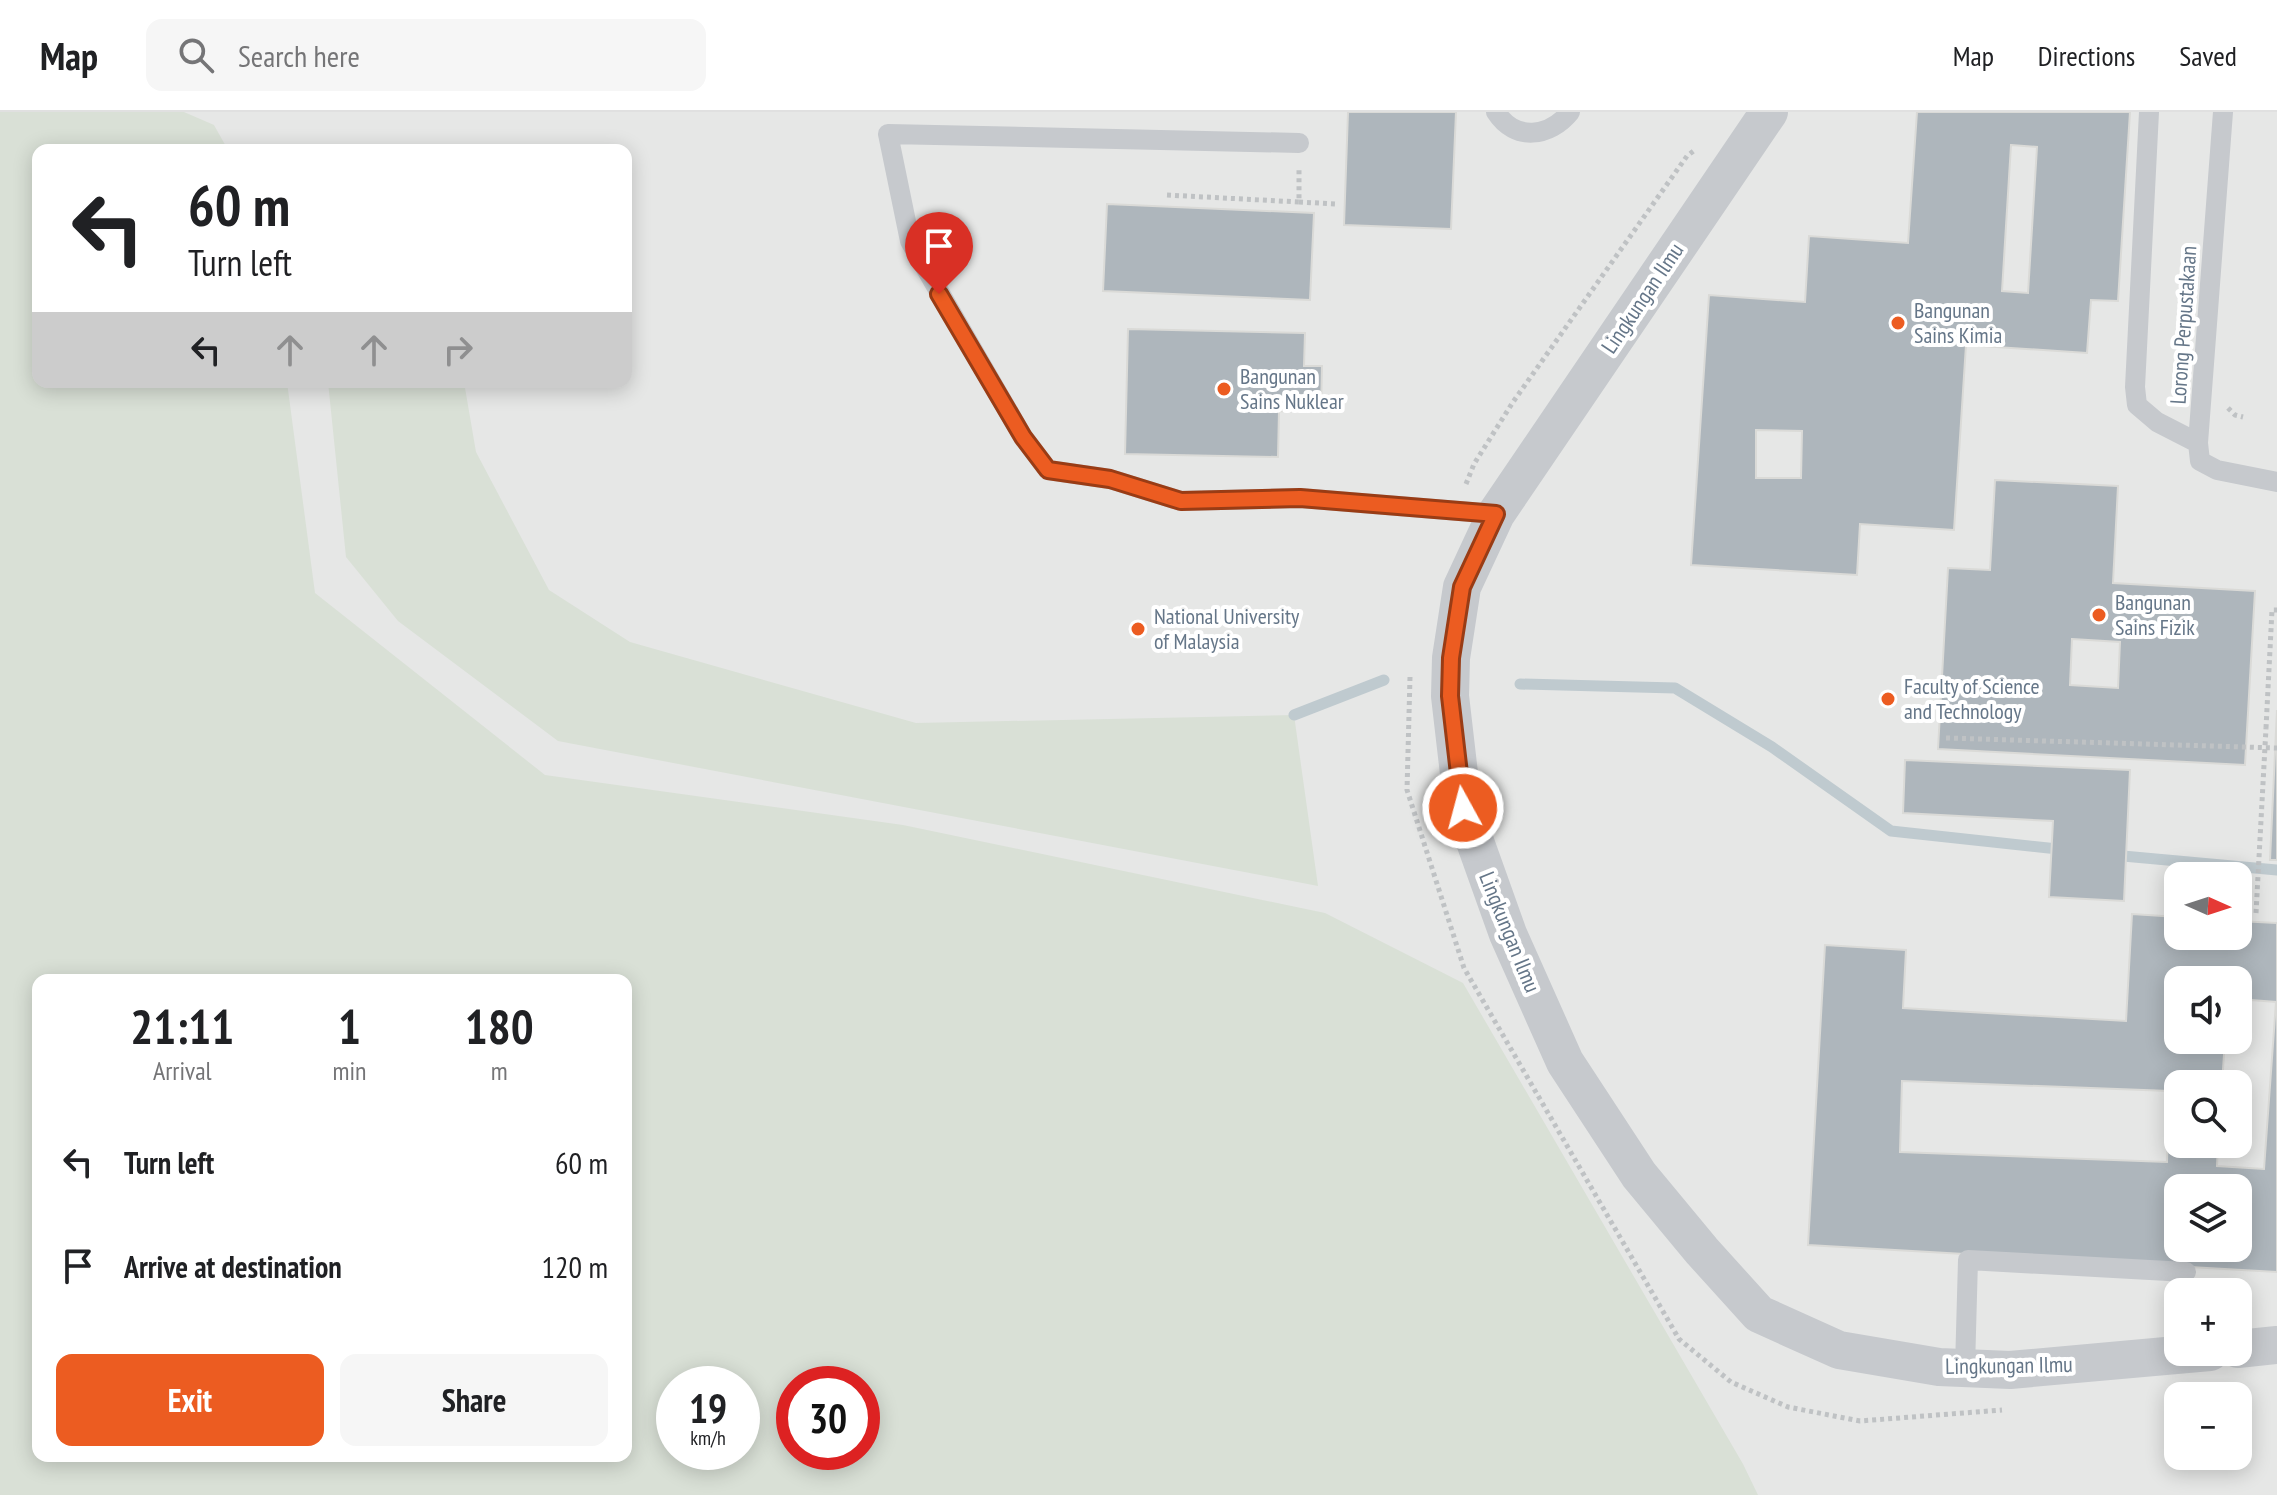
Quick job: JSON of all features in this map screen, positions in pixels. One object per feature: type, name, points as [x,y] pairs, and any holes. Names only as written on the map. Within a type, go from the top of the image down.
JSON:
[{"type":"street","name":"Lingkungan Ilmu","points":[[1769,112],[1496,514],[1462,587],[1451,658],[1450,696],[1463,808],[1508,934],[1565,1062],[1639,1175],[1759,1314],[1839,1350],[1939,1367],[2010,1370],[2164,1357]]},
{"type":"street","points":[[2252,1348],[2277,1345]]},
{"type":"lane","points":[[889,112],[888,134],[910,241],[1023,437],[1048,470],[1110,479],[1181,501],[1300,498],[1496,514]]},
{"type":"lane","points":[[1496,112],[1508,126],[1535,134],[1562,122],[1570,112]]},
{"type":"lane","points":[[2149,112],[2135,387],[2137,405],[2157,422],[2198,443],[2200,461],[2217,470],[2277,482]]},
{"type":"lane","name":"Lorong Perpustakaan","points":[[2198,443],[2223,112]]},
{"type":"lane","points":[[888,134],[1299,143]]},
{"type":"lane","points":[[1965,1368],[1968,1260],[2186,1272]]},
{"type":"path","points":[[1466,484],[1474,464],[1513,402],[1687,156],[1704,142]]},
{"type":"path","points":[[1299,143],[1299,202]]},
{"type":"path","points":[[1167,195],[1337,204]]},
{"type":"path","points":[[2256,913],[2272,610],[2277,610]]},
{"type":"path","points":[[1411,664],[1407,706],[1407,790],[1464,968],[1679,1339],[1731,1382],[1788,1407],[1860,1421],[2012,1408]]},
{"type":"path","points":[[1946,738],[2277,748]]},
{"type":"shaded area","name":"National University of Malaysia","points":[[0,112],[2277,112],[2277,1495],[0,1495]]},
{"type":"shaded area","points":[[0,112],[184,112],[214,125],[225,144],[32,144],[32,388],[288,388],[315,593],[545,775],[903,825],[1325,913],[1463,983],[1743,1464],[1758,1495],[0,1495]]},
{"type":"shaded area","points":[[329,388],[465,388],[476,452],[549,590],[630,642],[916,723],[1294,715],[1318,886],[558,741],[398,621],[346,557]]},
{"type":"building","points":[[1348,112],[1456,112],[1451,229],[1344,225]]},
{"type":"building","name":"Bangunan Sains Kimia","points":[[1917,112],[2130,112],[2118,301],[2091,300],[2087,353],[1966,345],[1954,530],[1860,524],[1857,575],[1691,565],[1709,295],[1805,302],[1809,236],[1908,243]],"holes":[[[2011,145],[2037,147],[2028,293],[2002,291]],[[1756,430],[1802,431],[1801,478],[1756,478]]]},
{"type":"building","name":"Bangunan Sains Nuklear","points":[[1107,204],[1314,213],[1310,300],[1103,291]]},
{"type":"building","name":"Bangunan Sains Nuklear","points":[[1128,329],[1305,333],[1304,366],[1322,366],[1321,412],[1279,411],[1278,457],[1125,454]]},
{"type":"building","name":"Bangunan Sains Fizik","points":[[1995,480],[2118,486],[2113,583],[2255,591],[2245,765],[1938,749],[1948,568],[1990,570]],"holes":[[[2072,639],[2120,642],[2118,688],[2070,685]]]},
{"type":"building","points":[[2277,710],[2277,860],[2270,860]]},
{"type":"building","points":[[1905,760],[2130,770],[2124,901],[2049,897],[2053,821],[1903,813]]},
{"type":"building","points":[[2132,914],[2164,916],[2164,950],[2252,950],[2252,922],[2277,923],[2277,1272],[1808,1245],[1825,945],[1906,950],[1903,1008],[2126,1021]],"holes":[[[2164,966],[2252,966],[2252,1000],[2276,1002],[2264,1169],[2217,1166],[2217,1158],[2167,1158],[2167,1162],[1900,1152],[1902,1081],[2164,1091],[2164,1070],[2223,1070],[2224,1054],[2164,1054]]]},
{"type":"waterway","points":[[1294,715],[1384,680]]},
{"type":"waterway","points":[[1520,684],[1675,688],[1772,747],[1891,831],[2067,850]]},
{"type":"waterway","points":[[2112,855],[2277,870]]},
{"type":"place","name":"Bangunan Sains Kimia","points":[[1898,323]]},
{"type":"place","name":"Bangunan Sains Nuklear","points":[[1224,389]]},
{"type":"place","name":"Bangunan Sains Fizik","points":[[2099,615]]},
{"type":"place","name":"National University of Malaysia","points":[[1138,629]]},
{"type":"place","name":"Faculty of Science and Technology","points":[[1888,699]]},
{"type":"route","points":[[939,294],[1023,437],[1048,470],[1110,479],[1181,501],[1300,498],[1496,514],[1462,587],[1451,658],[1450,696],[1463,808]]}]
